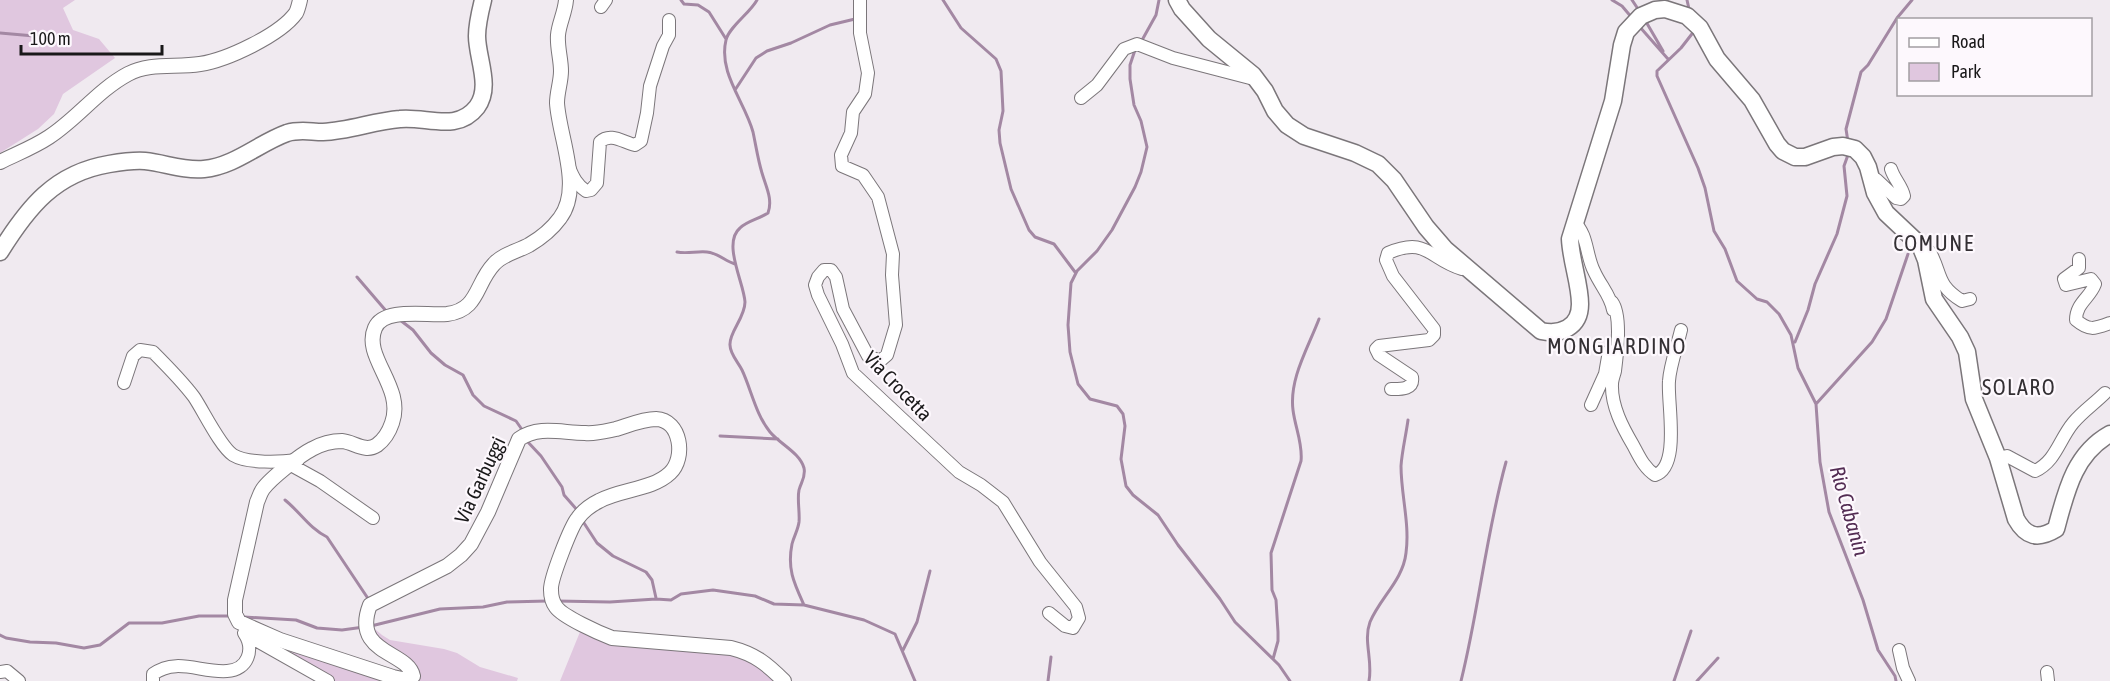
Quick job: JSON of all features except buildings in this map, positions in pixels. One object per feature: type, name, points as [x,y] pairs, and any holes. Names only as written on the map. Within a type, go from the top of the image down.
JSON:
[{"type":"main road","points":[[0,252],[40,196],[55,184],[92,167],[147,161],[187,169],[204,169],[219,166],[295,131],[323,132],[402,118],[438,122],[462,118],[472,113],[483,94],[477,35],[483,0]]},
{"type":"main road","points":[[1177,0],[1182,9],[1209,39],[1254,77],[1275,111],[1296,131],[1378,164],[1394,180],[1426,227],[1445,249],[1541,331],[1553,334],[1568,329],[1578,317],[1580,304],[1570,254],[1570,239],[1613,101],[1626,32],[1641,16],[1656,10],[1665,9],[1679,13],[1695,22],[1717,59],[1752,100],[1777,144],[1784,151],[1794,157],[1805,157],[1833,147],[1843,146],[1855,149],[1863,156],[1875,193],[1886,213],[1920,245],[1926,260],[1934,299],[1960,337],[1967,352],[1974,399],[1998,458],[2016,519],[2021,528],[2034,536],[2047,535],[2056,529],[2068,483],[2078,464],[2094,444],[2110,434]]},
{"type":"street","points":[[0,162],[50,137],[102,93],[129,74],[155,66],[198,64],[218,60],[254,44],[288,21],[297,11],[300,0]]},
{"type":"street","points":[[153,681],[153,674],[164,667],[188,666],[227,671],[240,667],[248,658],[249,640],[235,614],[235,600],[257,501],[262,489],[311,449],[329,442],[342,441],[370,448],[385,438],[394,419],[396,402],[372,341],[378,323],[384,318],[398,314],[454,313],[470,305],[494,264],[508,254],[542,237],[562,216],[569,193],[570,179],[557,100],[561,71],[557,36],[565,12],[566,0]]},
{"type":"street","name":"Via Crocetta","points":[[860,0],[860,33],[868,73],[867,84],[865,94],[853,112],[851,133],[841,155],[842,166],[863,175],[878,197],[893,255],[892,275],[896,325],[887,355],[880,361],[868,356],[843,309],[836,277],[831,270],[824,270],[818,277],[815,285],[818,295],[842,344],[853,374],[959,472],[1003,502],[1040,562],[1076,607],[1079,618],[1073,628],[1065,627],[1049,613]]},
{"type":"street","points":[[567,163],[578,183],[586,191],[591,190],[597,183],[600,145],[603,139],[609,136],[635,145],[640,141],[647,113],[650,86],[669,35],[669,20]]},
{"type":"street","points":[[1081,98],[1097,85],[1124,49],[1137,44],[1173,58],[1244,77],[1254,77]]},
{"type":"street","points":[[1870,176],[1896,198],[1901,199],[1904,192],[1893,178],[1891,170]]},
{"type":"street","points":[[1574,222],[1583,233],[1592,268],[1616,307],[1618,318],[1615,371],[1612,384],[1621,424],[1641,460],[1654,475],[1663,470],[1669,454],[1671,431],[1669,380],[1680,330]]},
{"type":"street","points":[[1920,245],[1927,246],[1942,284],[1952,296],[1962,302],[1970,299]]},
{"type":"street","points":[[1390,389],[1410,387],[1412,377],[1379,355],[1376,349],[1385,344],[1429,340],[1434,335],[1434,329],[1393,276],[1386,260],[1388,253],[1403,247],[1416,246],[1459,268],[1469,270]]},
{"type":"street","points":[[2079,260],[2079,268],[2064,279],[2066,285],[2091,279],[2095,284],[2092,292],[2080,302],[2076,320],[2085,328],[2110,323]]},
{"type":"street","points":[[1591,405],[1607,367],[1614,316],[1612,302]]},
{"type":"street","points":[[124,383],[133,356],[140,350],[153,352],[193,397],[220,439],[233,454],[239,458],[269,462],[294,462],[373,518]]},
{"type":"street","points":[[1998,458],[2007,456],[2035,471],[2043,468],[2073,423],[2105,393]]},
{"type":"street","name":"Via Garbuggi","points":[[242,628],[407,680],[412,676],[408,666],[388,655],[371,639],[366,616],[370,605],[447,566],[471,544],[488,512],[519,439],[526,434],[540,430],[600,433],[657,419],[668,422],[675,431],[679,454],[672,472],[657,482],[619,492],[599,501],[584,512],[571,529],[550,589],[553,601],[558,609],[612,638],[731,648],[749,652],[768,665],[784,681]]},
{"type":"street","points":[[242,628],[328,681]]},
{"type":"street","points":[[1899,650],[1909,681]]},
{"type":"street","points":[[0,672],[7,671],[19,681]]},
{"type":"green space","points":[[0,0],[75,0],[63,8],[73,30],[99,39],[115,58],[63,94],[54,114],[38,129],[0,153]]},
{"type":"green space","points":[[369,624],[390,640],[457,653],[480,667],[518,678],[517,681],[419,681],[419,676],[377,638]]},
{"type":"green space","points":[[582,627],[748,658],[779,681],[560,681]]},
{"type":"green space","points":[[250,632],[386,681],[335,681]]},
{"type":"waterway","points":[[681,0],[684,4],[698,5],[709,12],[726,39]]},
{"type":"waterway","points":[[757,0],[728,35],[725,52],[729,76],[753,132],[770,203],[768,213],[743,226],[735,235],[733,253],[745,302],[743,314],[732,335],[730,345],[731,352],[742,370],[765,425],[798,458],[804,468],[804,477],[798,494],[799,522],[792,544],[790,561],[794,583],[804,605]]},
{"type":"waterway","points":[[943,0],[961,28],[996,59],[1001,71],[1003,111],[999,130],[1000,143],[1011,189],[1029,230],[1035,237],[1054,244],[1075,272]]},
{"type":"waterway","points":[[1141,42],[1156,15],[1159,0]]},
{"type":"waterway","points":[[1612,0],[1622,6],[1633,19]]},
{"type":"waterway","points":[[1632,0],[1640,12]]},
{"type":"waterway","points":[[1687,0],[1689,9]]},
{"type":"waterway","points":[[1848,142],[1846,129],[1861,72],[1868,65],[1897,18],[1912,0]]},
{"type":"waterway","points":[[735,90],[756,58],[767,51],[830,25],[855,19]]},
{"type":"waterway","points":[[1645,20],[1663,51]]},
{"type":"waterway","points":[[1639,26],[1668,59]]},
{"type":"waterway","name":"Rio Cabanin","points":[[1695,30],[1681,48],[1657,71],[1657,76],[1698,168],[1705,188],[1714,231],[1725,249],[1737,281],[1757,299],[1767,302],[1779,314],[1791,335],[1798,368],[1816,404],[1820,462],[1829,512],[1863,600],[1878,650],[1896,681]]},
{"type":"waterway","points":[[0,33],[57,38]]},
{"type":"waterway","points":[[1135,50],[1130,65],[1130,79],[1134,105],[1141,121],[1147,147],[1135,187],[1112,230],[1097,251],[1077,271],[1071,283],[1068,325],[1070,352],[1078,384],[1090,399],[1117,406],[1123,414],[1125,426],[1121,459],[1126,486],[1133,495],[1158,515],[1235,622],[1279,665],[1290,681]]},
{"type":"waterway","points":[[1795,342],[1808,310],[1815,284],[1837,234],[1847,196],[1844,166],[1849,152]]},
{"type":"waterway","points":[[677,252],[711,253],[735,264]]},
{"type":"waterway","points":[[1816,404],[1872,342],[1886,319],[1908,254]]},
{"type":"waterway","points":[[357,277],[387,312]]},
{"type":"waterway","points":[[1273,659],[1278,632],[1276,600],[1272,590],[1271,553],[1301,461],[1300,442],[1293,410],[1294,387],[1300,364],[1319,319]]},
{"type":"waterway","points":[[400,320],[413,330],[431,353],[445,365],[463,375],[473,395],[484,406],[516,421],[523,431]]},
{"type":"waterway","points":[[1369,681],[1367,636],[1370,622],[1401,572],[1406,553],[1407,531],[1401,466],[1408,420]]},
{"type":"waterway","points":[[720,436],[778,439]]},
{"type":"waterway","points":[[526,440],[541,456],[562,487],[564,495],[578,511]]},
{"type":"waterway","points":[[1461,681],[1493,516],[1506,462]]},
{"type":"waterway","points":[[285,500],[315,530],[327,537],[369,600]]},
{"type":"waterway","points":[[582,520],[597,543],[613,556],[646,572],[652,580],[656,598]]},
{"type":"waterway","points":[[903,650],[917,622],[930,571]]},
{"type":"waterway","points":[[557,601],[671,600],[681,594],[713,590],[755,596],[774,604],[804,605],[864,620],[895,634],[915,681]]},
{"type":"waterway","points":[[371,626],[440,609],[483,607],[507,602],[547,601]]},
{"type":"waterway","points":[[0,635],[30,642],[56,643],[84,648],[100,645],[129,623],[162,623],[199,616],[231,616]]},
{"type":"waterway","points":[[244,617],[296,620],[317,628],[342,630],[364,627]]},
{"type":"waterway","points":[[1674,681],[1691,631]]},
{"type":"waterway","points":[[1048,681],[1051,657]]},
{"type":"waterway","points":[[1697,681],[1718,658]]},
{"type":"district","name":"COMUNE","points":[[1934,243]]},
{"type":"district","name":"MONGIARDINO","points":[[1617,346]]},
{"type":"district","name":"SOLARO","points":[[2019,387]]}]
